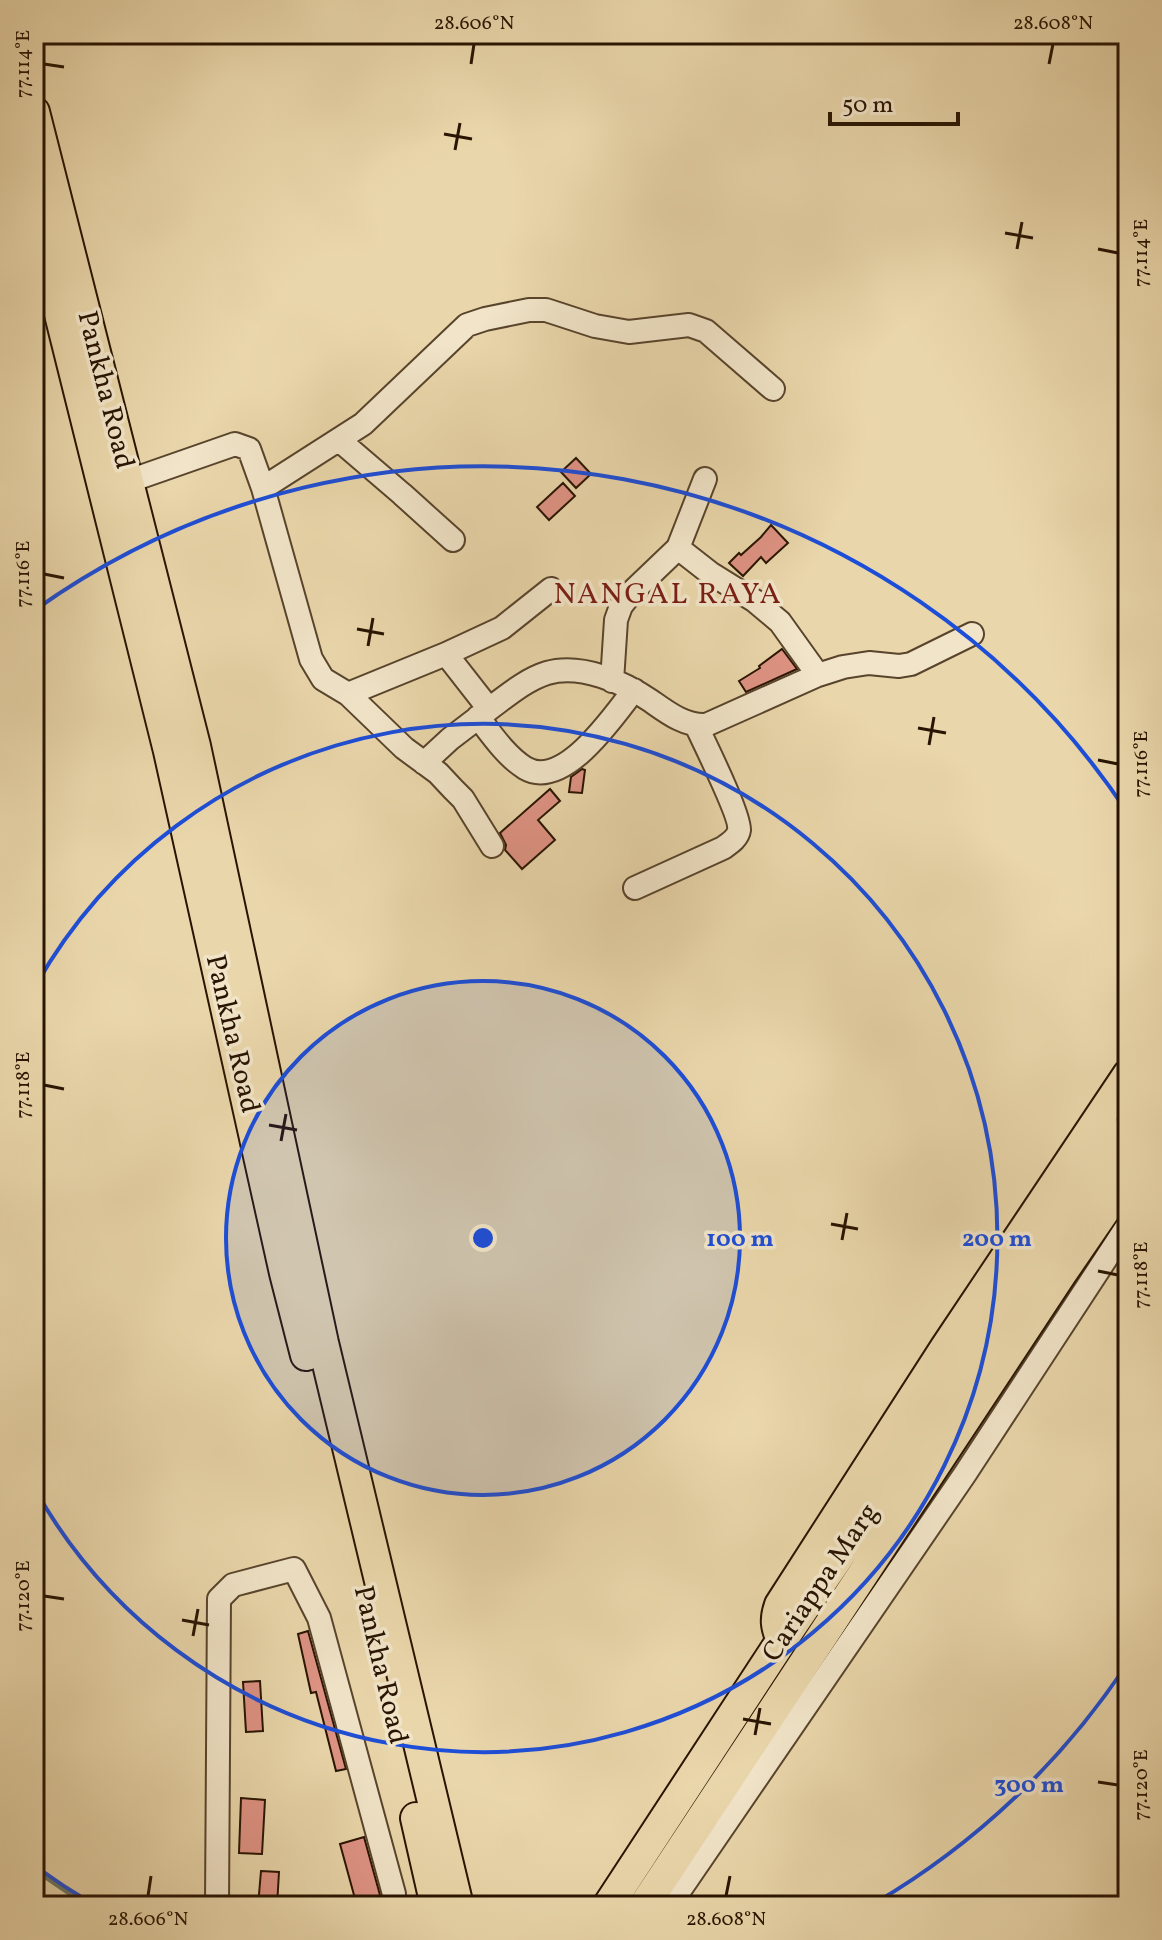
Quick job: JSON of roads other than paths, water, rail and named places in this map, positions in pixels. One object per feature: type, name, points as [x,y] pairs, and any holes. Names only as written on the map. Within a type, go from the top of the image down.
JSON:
[{"type":"main road","name":"Pankha Road","points":[[34,112],[116,484],[169,751],[285,1273],[436,1906]]},
{"type":"main road","name":"Pankha Road","points":[[34,210],[195,746],[310,1277]]},
{"type":"main road","points":[[782,1640],[776,1617],[780,1605],[890,1432],[1128,1075]]},
{"type":"main road","points":[[1049,1268],[1128,1129]]},
{"type":"main road","points":[[1049,1268],[1128,1176]]},
{"type":"main road","name":"Cariappa Marg","points":[[608,1906],[782,1640],[1049,1268]]},
{"type":"main road","name":"Cariappa Marg","points":[[644,1906],[1049,1268]]},
{"type":"main road","points":[[310,1277],[323,1343],[458,1906]]},
{"type":"main road","points":[[310,1277],[339,1333],[474,1906]]},
{"type":"street","points":[[263,488],[363,424],[467,325],[529,310],[546,310],[595,326],[629,332],[689,325],[706,331],[773,389]]},
{"type":"street","points":[[339,440],[453,540]]},
{"type":"street","points":[[116,484],[235,444],[249,449],[311,659],[323,679],[348,694],[404,748],[438,773],[463,799],[492,846]]},
{"type":"street","points":[[612,681],[616,620],[621,606],[678,548],[705,479]]},
{"type":"street","points":[[678,548],[780,622],[818,675]]},
{"type":"street","points":[[348,694],[502,628],[551,589]]},
{"type":"street","points":[[424,763],[517,688],[544,674],[563,670],[589,673],[634,690],[687,723],[706,725],[818,675],[869,663],[911,664],[972,634]]},
{"type":"street","points":[[446,654],[508,753],[526,768],[540,772],[557,768],[588,748],[634,690]]},
{"type":"street","points":[[635,888],[723,848],[734,840],[739,829],[736,813],[696,725]]},
{"type":"street","points":[[669,1906],[965,1474],[1128,1225]]},
{"type":"street","points":[[217,1906],[219,1599],[233,1585],[294,1569],[319,1618],[394,1894],[392,1906]]},
{"type":"waterway","points":[[34,1869],[88,1906]]},
{"type":"district","name":"NANGAL RAYA","points":[[668,595]]}]
